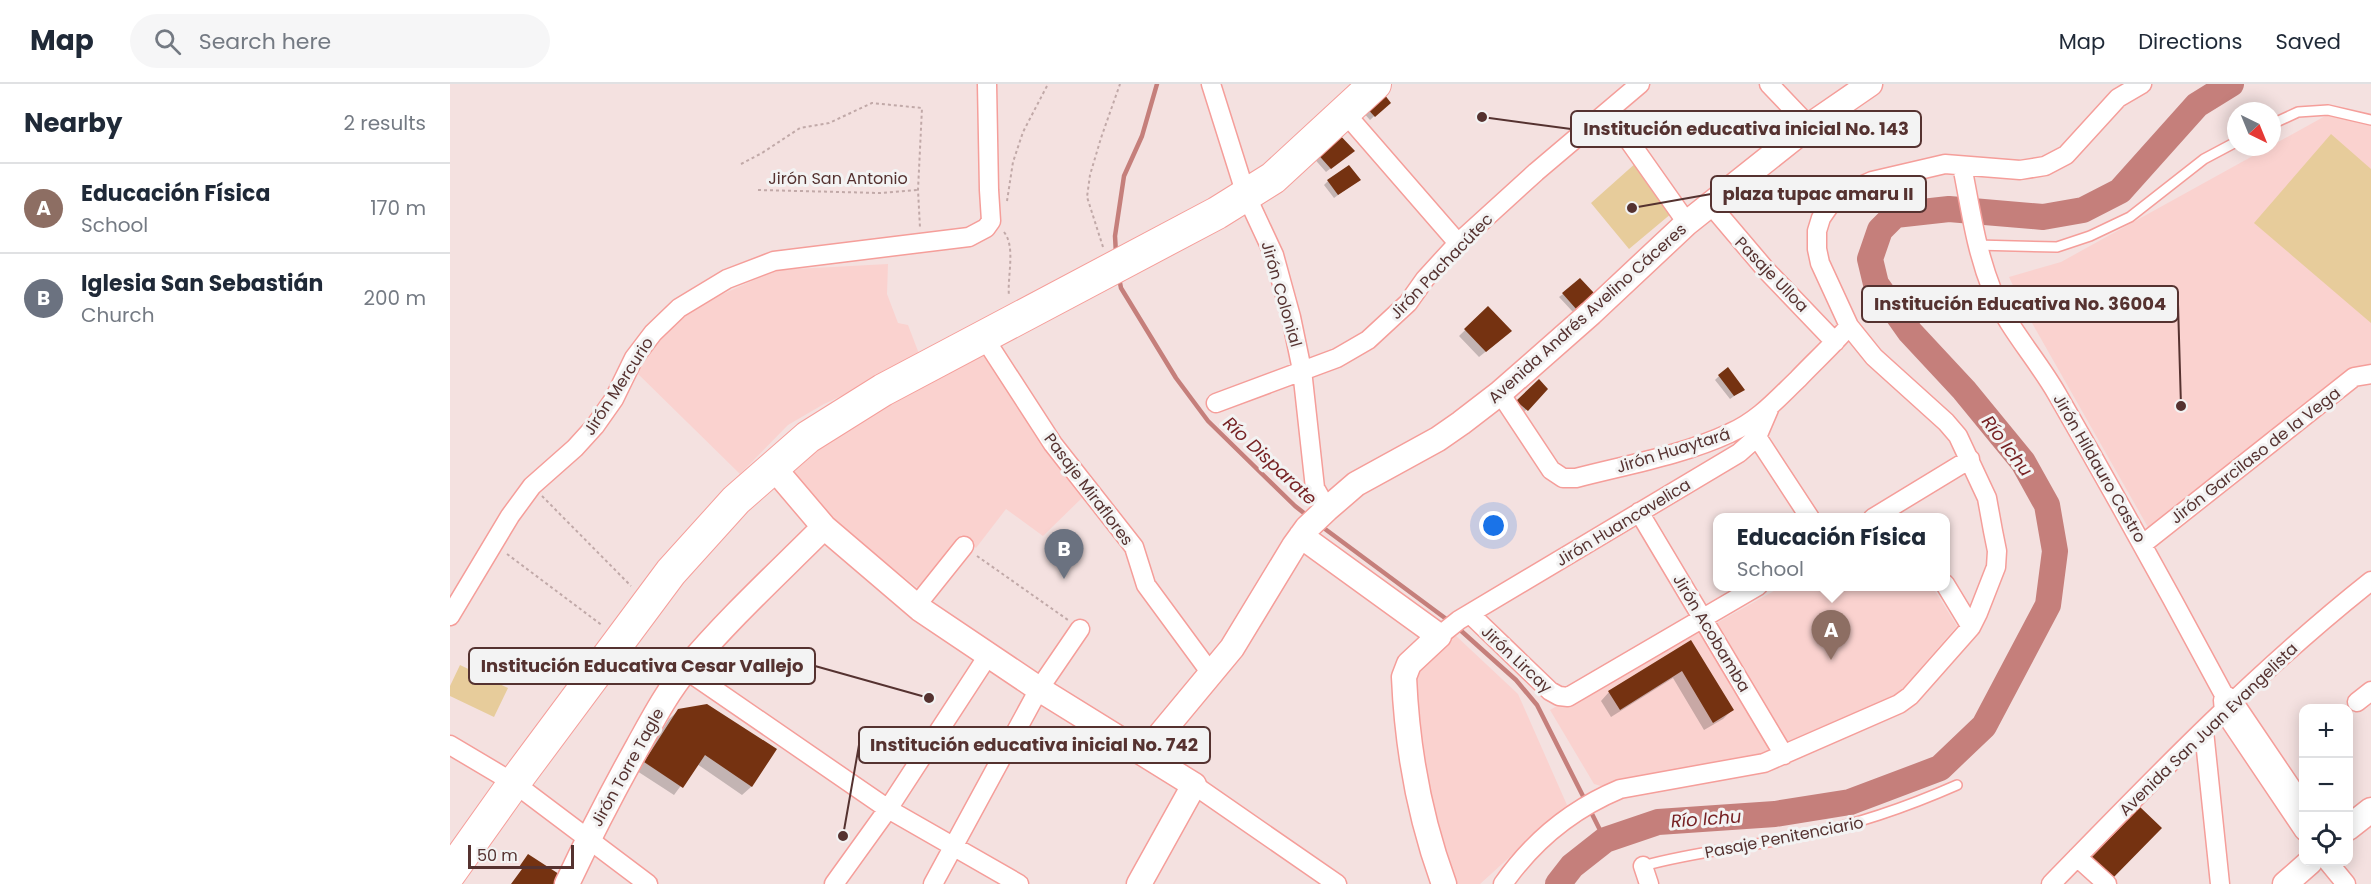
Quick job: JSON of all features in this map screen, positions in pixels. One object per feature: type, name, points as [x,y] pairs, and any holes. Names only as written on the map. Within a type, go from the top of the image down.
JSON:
[{"type":"highway","points":[[450,873],[647,603],[696,543],[736,500],[808,437],[873,396],[1014,320],[1100,265],[1146,251],[1246,195],[1272,178],[1375,84]]},
{"type":"main road","name":"Avenida Andrés Avelino Cáceres","points":[[1144,754],[1245,629],[1274,578],[1314,522],[1356,484],[1438,439],[1500,393],[1710,204],[1809,126],[1870,84]]},
{"type":"main road","points":[[773,467],[824,527],[916,606],[1040,689],[1194,785],[1139,884]]},
{"type":"main road","points":[[1314,522],[1454,624],[1409,664],[1404,677],[1413,761],[1427,828],[1444,884]]},
{"type":"main road","name":"Jirón Torre Tagle","points":[[567,884],[587,839],[662,704],[681,677],[728,623],[824,527]]},
{"type":"main road","points":[[2353,825],[2371,810]]},
{"type":"main road","points":[[2285,884],[2318,866]]},
{"type":"street","points":[[987,84],[988,190],[992,220]]},
{"type":"street","name":"Jirón Colonial","points":[[1211,84],[1246,195],[1274,255],[1291,317],[1302,370],[1315,488],[1314,522]]},
{"type":"street","name":"Jirón Pachacútec","points":[[1216,403],[1337,358],[1368,340],[1408,303],[1425,279],[1458,243],[1536,172],[1640,84]]},
{"type":"street","points":[[1769,84],[1809,126]]},
{"type":"street","points":[[1503,884],[1525,853],[1575,813],[1620,789],[1764,763],[1899,704],[1910,696],[1971,627],[1996,567],[1997,551],[1987,498],[1958,436],[1946,422],[1874,357],[1849,326],[1820,262],[1817,231],[1826,212],[1842,196],[1872,181],[1945,164],[1963,171],[2020,170],[2045,166],[2066,155],[2118,98],[2142,84]]},
{"type":"street","points":[[1608,111],[1688,223]]},
{"type":"street","points":[[1345,113],[1458,243]]},
{"type":"street","name":"Jirón Hildauro Castro","points":[[1963,171],[1976,245],[1993,292],[2052,384],[2143,544],[2227,702],[2299,823]]},
{"type":"street","name":"Pasaje Ulloa","points":[[1710,204],[1766,270],[1835,342]]},
{"type":"street","name":"Jirón Mercurio","points":[[450,616],[532,486],[575,448],[595,426],[614,399],[634,358],[653,333],[679,308],[727,279],[774,261],[969,237],[986,228],[992,220]]},
{"type":"street","name":"Jirón Huaytará","points":[[1500,393],[1551,470],[1563,478],[1576,478],[1677,452],[1719,437],[1751,422],[1770,407],[1849,326]]},
{"type":"street","name":"Pasaje Miraflores","points":[[983,336],[1053,444],[1134,547],[1146,585],[1210,672]]},
{"type":"street","name":"Jirón Garcilaso de la Vega","points":[[2143,544],[2354,377],[2371,374]]},
{"type":"street","name":"Jirón Huancavelica","points":[[1454,624],[1739,453],[1756,437],[1770,407]]},
{"type":"street","points":[[1756,437],[1807,513]]},
{"type":"street","points":[[1900,511],[1970,459]]},
{"type":"street","name":"Jirón Acobamba","points":[[1639,512],[1784,755]]},
{"type":"street","points":[[916,606],[964,546]]},
{"type":"street","name":"Avenida San Juan Evangelista","points":[[2051,884],[2204,731],[2227,702],[2371,581]]},
{"type":"street","points":[[1704,619],[1750,591]]},
{"type":"street","points":[[1949,591],[1971,627]]},
{"type":"street","name":"Jirón Lircay","points":[[1454,624],[1550,691],[1559,696],[1569,697],[1704,619]]},
{"type":"street","points":[[933,884],[1040,689],[1080,629]]},
{"type":"street","points":[[834,884],[888,809],[989,654]]},
{"type":"street","points":[[681,677],[888,809],[1019,884]]},
{"type":"street","name":"Jirón Hildauro Castro","points":[[2227,702],[2299,799]]},
{"type":"street","points":[[2204,731],[2220,884]]},
{"type":"street","points":[[450,745],[514,783],[648,884]]},
{"type":"street","points":[[1194,785],[1337,884]]},
{"type":"street","points":[[2077,857],[2107,884]]},
{"type":"street","points":[[1643,866],[1649,884]]},
{"type":"street","points":[[2329,866],[2346,884]]},
{"type":"lane","points":[[2281,120],[2298,112],[2328,110],[2371,120]]},
{"type":"lane","points":[[1976,245],[2057,247],[2090,236],[2130,217],[2204,159],[2227,147]]},
{"type":"lane","name":"Pasaje Penitenciario","points":[[1643,866],[1667,859],[1804,836],[1865,822],[1957,785]]},
{"type":"path","points":[[1014,320],[1008,275],[1010,247],[1007,235],[992,220],[1008,200],[1013,162],[1023,132],[1048,84]]},
{"type":"path","points":[[1100,265],[1099,231],[1086,197],[1101,138],[1120,84]]},
{"type":"path","points":[[741,164],[800,128],[829,123],[872,103],[922,108],[918,189],[921,243]]},
{"type":"path","name":"Jirón San Antonio","points":[[758,190],[880,193],[918,189]]},
{"type":"path","points":[[532,486],[647,603]]},
{"type":"path","points":[[493,545],[622,639],[681,677]]},
{"type":"path","points":[[964,546],[1080,629]]},
{"type":"shaded area","points":[[2327,115],[2371,126],[2371,368],[2351,367],[2149,529],[2024,309],[2009,277],[2061,262],[2253,156],[2281,156],[2281,140]]},
{"type":"shaded area","points":[[2331,134],[2371,169],[2371,323],[2254,223]]},
{"type":"shaded area","points":[[1637,162],[1672,213],[1629,249],[1591,203]]},
{"type":"shaded area","points":[[888,264],[887,294],[898,323],[908,325],[921,359],[824,404],[788,425],[740,474],[634,370],[673,320],[714,298],[776,270]]},
{"type":"shaded area","points":[[984,347],[1085,495],[1043,536],[1006,509],[976,548],[962,535],[919,589],[827,516],[787,467]]},
{"type":"shaded area","points":[[1774,591],[1935,591],[1957,626],[1897,695],[1788,741],[1780,740],[1715,624]]},
{"type":"shaded area","points":[[1704,619],[1782,751],[1684,778],[1601,786],[1594,784],[1550,710]]},
{"type":"shaded area","points":[[1454,634],[1518,694],[1567,805],[1480,884],[1450,884],[1442,858],[1424,761],[1414,687],[1418,670]]},
{"type":"shaded area","points":[[460,665],[508,688],[494,717],[450,696],[450,686]]},
{"type":"building","points":[[1381,90],[1391,103],[1375,117],[1364,105]]},
{"type":"building","points":[[1336,131],[1355,151],[1331,169],[1314,150]]},
{"type":"building","points":[[1349,165],[1361,180],[1338,195],[1327,180]]},
{"type":"building","points":[[1580,278],[1594,293],[1577,310],[1562,293]]},
{"type":"building","points":[[1488,306],[1512,331],[1486,352],[1464,329]]},
{"type":"building","points":[[1728,367],[1745,390],[1734,396],[1718,375]]},
{"type":"building","points":[[1539,379],[1548,389],[1528,411],[1516,401]]},
{"type":"building","points":[[1691,640],[1734,710],[1713,723],[1682,671],[1620,710],[1608,691]]},
{"type":"building","points":[[707,704],[777,749],[752,787],[705,755],[683,788],[644,762],[678,709]]},
{"type":"building","points":[[2140,807],[2162,828],[2110,881],[2089,860]]},
{"type":"building","points":[[528,854],[562,876],[558,884],[511,884],[522,869],[519,867]]},
{"type":"waterway","name":"Río Disparate","points":[[1116,254],[1115,236],[1124,176],[1142,136],[1157,84]]},
{"type":"waterway","name":"Río Ichu","points":[[1558,884],[1572,866],[1605,840],[1658,822],[1775,814],[1850,802],[1940,768],[1984,726],[2048,605],[2055,551],[2047,505],[2023,462],[1964,390],[1910,332],[1876,284],[1870,259],[1880,230],[1895,215],[1949,209],[2043,217],[2083,210],[2120,191],[2197,105],[2231,84]]},
{"type":"waterway","name":"Río Disparate","points":[[1119,278],[1121,288],[1176,378],[1208,421],[1309,517]]},
{"type":"waterway","name":"Río Disparate","points":[[1321,526],[1449,621]]},
{"type":"waterway","name":"Río Disparate","points":[[1458,628],[1516,680],[1537,705],[1586,802]]},
{"type":"waterway","name":"Río Disparate","points":[[1590,810],[1605,840]]},
{"type":"place","name":"Institución educativa inicial No. 143","points":[[1482,117]]},
{"type":"place","name":"plaza tupac amaru II","points":[[1632,208]]},
{"type":"place","name":"Institución Educativa No. 36004","points":[[2181,406]]},
{"type":"place","name":"Iglesia San Sebastián","points":[[1064,579]]},
{"type":"place","name":"Educación Física","points":[[1831,660]]},
{"type":"place","name":"Institución Educativa Cesar Vallejo","points":[[929,698]]},
{"type":"place","name":"Institución educativa inicial No. 742","points":[[843,836]]}]
